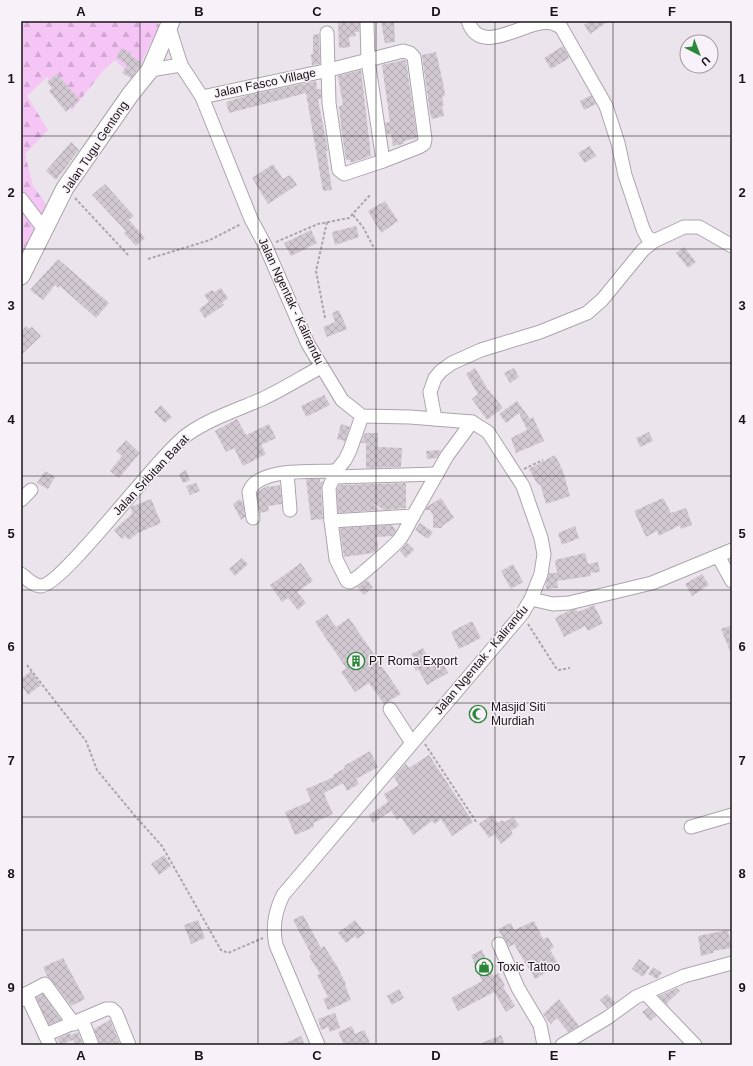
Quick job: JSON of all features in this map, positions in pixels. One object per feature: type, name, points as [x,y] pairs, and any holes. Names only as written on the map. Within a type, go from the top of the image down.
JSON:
[{"type":"main road","name":"Jalan Tugu Gentong","points":[[21,276],[66,188],[130,95],[150,70],[170,24]]},
{"type":"street","points":[[468,21],[472,31],[481,37],[506,34],[536,25],[551,23],[560,27],[606,106],[643,229],[647,237],[654,241]]},
{"type":"street","name":"Jalan Ngentak - Kalirandu","points":[[170,24],[181,65],[202,97],[251,219],[265,245],[308,344],[342,400],[362,416],[472,422],[488,432],[523,486],[541,538],[544,554],[541,574],[531,600],[522,614],[283,895],[277,908],[274,934],[276,945],[318,1045]]},
{"type":"street","points":[[367,24],[368,60],[383,161]]},
{"type":"street","name":"Jalan Fasco Village","points":[[202,97],[329,70],[403,51],[410,53],[414,57],[425,139],[424,144],[383,161],[344,174],[339,170],[329,103],[329,70],[327,33]]},
{"type":"street","points":[[150,70],[181,65]]},
{"type":"street","points":[[21,198],[44,229]]},
{"type":"street","points":[[435,419],[430,392],[435,378],[441,371],[452,363],[481,350],[540,332],[587,313],[602,300],[643,250],[654,241],[684,228],[692,227],[706,230],[723,242],[732,246]]},
{"type":"street","name":"Jalan Sribitan Barat","points":[[21,574],[36,585],[42,586],[49,583],[74,560],[147,476],[187,435],[208,421],[263,399],[321,367]]},
{"type":"street","points":[[362,416],[350,450],[335,474],[329,488],[331,521],[336,559],[347,581],[350,582],[356,581],[373,562],[391,549],[400,539],[437,474],[472,422]]},
{"type":"street","points":[[253,518],[249,498],[250,487],[276,473],[437,474]]},
{"type":"street","points":[[287,473],[290,510]]},
{"type":"street","points":[[21,500],[31,490]]},
{"type":"street","points":[[331,521],[413,516]]},
{"type":"street","points":[[531,600],[553,604],[569,603],[652,582],[732,550]]},
{"type":"street","points":[[718,556],[732,581]]},
{"type":"street","points":[[390,709],[416,739]]},
{"type":"street","points":[[691,827],[732,815]]},
{"type":"street","points":[[499,944],[518,988],[540,1024],[542,1045]]},
{"type":"street","points":[[562,1045],[607,1018],[636,997],[684,976],[732,963]]},
{"type":"street","points":[[92,1045],[78,1022],[45,984],[24,997],[47,1040],[78,1022],[106,1009],[112,1009],[116,1012],[129,1045]]},
{"type":"street","points":[[645,993],[695,1045]]},
{"type":"path","points":[[66,188],[129,256]]},
{"type":"path","points":[[265,245],[278,241],[303,229],[328,222],[346,220],[353,215],[370,194]]},
{"type":"path","points":[[353,215],[363,227],[374,248]]},
{"type":"path","points":[[148,259],[210,240],[251,219]]},
{"type":"path","points":[[325,318],[316,271],[328,222]]},
{"type":"path","points":[[514,474],[543,460]]},
{"type":"path","points":[[522,614],[556,668],[559,670],[570,668]]},
{"type":"path","points":[[27,665],[86,741],[97,770],[162,846],[221,950],[228,953],[274,934]]},
{"type":"path","points":[[416,739],[477,823]]},
{"type":"green space","points":[[21,21],[155,21],[164,29],[143,71],[153,38],[134,78],[115,60],[103,71],[72,110],[47,77],[27,96],[48,130],[25,154],[33,186],[51,211],[21,268]]},
{"type":"building","points":[[360,21],[359,32],[355,32],[356,36],[349,37],[350,47],[339,48],[338,22]]},
{"type":"building","points":[[381,21],[394,21],[395,42],[385,43]]},
{"type":"building","points":[[590,21],[609,21],[590,34],[584,25]]},
{"type":"building","points":[[319,34],[320,64],[312,65],[311,54],[313,54],[313,35]]},
{"type":"building","points":[[563,46],[569,58],[551,69],[544,58]]},
{"type":"building","points":[[122,48],[131,53],[130,55],[142,63],[131,78],[122,73],[127,65],[116,57]]},
{"type":"building","points":[[436,52],[445,96],[442,97],[444,116],[432,119],[422,55]]},
{"type":"building","points":[[404,60],[406,61],[417,138],[404,141],[403,144],[393,146],[391,134],[387,135],[385,123],[390,122],[382,65]]},
{"type":"building","points":[[361,70],[371,156],[351,163],[350,160],[346,160],[339,106],[343,105],[338,76]]},
{"type":"building","points":[[57,74],[80,100],[66,112],[49,91],[52,88],[47,82]]},
{"type":"building","points":[[316,81],[317,89],[321,89],[321,99],[318,99],[328,151],[326,151],[332,190],[323,191],[306,93],[229,113],[226,102],[249,95]]},
{"type":"building","points":[[591,95],[596,104],[584,110],[580,101]]},
{"type":"building","points":[[71,142],[79,150],[56,180],[46,171]]},
{"type":"building","points":[[590,146],[596,156],[585,163],[578,153]]},
{"type":"building","points":[[273,164],[283,179],[290,175],[297,185],[268,204],[252,178]]},
{"type":"building","points":[[105,184],[134,216],[129,220],[145,238],[136,246],[124,233],[126,231],[92,195]]},
{"type":"building","points":[[385,201],[398,221],[381,233],[368,211]]},
{"type":"building","points":[[356,226],[359,237],[335,245],[332,232]]},
{"type":"building","points":[[311,230],[317,243],[291,256],[284,243]]},
{"type":"building","points":[[684,247],[696,262],[688,268],[676,253]]},
{"type":"building","points":[[58,259],[109,303],[96,318],[60,286],[58,288],[55,285],[43,300],[30,290]]},
{"type":"building","points":[[221,288],[228,298],[222,303],[224,305],[205,318],[199,309],[209,302],[204,295],[212,290],[214,292]]},
{"type":"building","points":[[339,310],[347,329],[327,337],[323,327],[335,322],[332,313]]},
{"type":"building","points":[[26,326],[29,329],[32,327],[41,336],[21,355],[21,332]]},
{"type":"building","points":[[475,368],[487,388],[503,408],[487,420],[472,399],[478,394],[466,374]]},
{"type":"building","points":[[514,368],[519,377],[510,383],[504,373]]},
{"type":"building","points":[[324,395],[330,405],[306,417],[301,406]]},
{"type":"building","points":[[517,401],[530,419],[533,417],[544,441],[516,453],[511,438],[527,430],[519,413],[506,423],[499,414]]},
{"type":"building","points":[[161,405],[172,417],[165,423],[154,412]]},
{"type":"building","points":[[237,419],[246,435],[269,424],[276,438],[261,445],[266,454],[243,466],[234,448],[226,452],[215,431]]},
{"type":"building","points":[[341,424],[350,427],[345,441],[337,439]]},
{"type":"building","points":[[649,432],[653,441],[640,447],[636,438]]},
{"type":"building","points":[[365,433],[378,433],[378,447],[402,448],[401,467],[366,468],[366,443],[361,443]]},
{"type":"building","points":[[126,440],[140,453],[119,478],[110,471],[122,456],[116,451]]},
{"type":"building","points":[[441,450],[437,458],[427,459],[426,451]]},
{"type":"building","points":[[555,455],[563,471],[570,496],[546,504],[540,484],[538,485],[529,469]]},
{"type":"building","points":[[186,470],[190,480],[183,483],[179,474]]},
{"type":"building","points":[[45,471],[55,477],[48,489],[37,483]]},
{"type":"building","points":[[306,479],[320,479],[320,482],[323,482],[321,488],[323,519],[311,520]]},
{"type":"building","points":[[196,483],[200,491],[190,495],[186,486]]},
{"type":"building","points":[[406,483],[406,508],[384,510],[375,504],[374,505],[379,510],[338,513],[337,489],[339,485]]},
{"type":"building","points":[[269,485],[269,487],[280,485],[282,504],[268,506],[269,511],[260,513],[257,494],[260,490]]},
{"type":"building","points":[[441,498],[454,518],[442,526],[442,528],[433,528],[433,515],[430,510],[425,510],[428,506]]},
{"type":"building","points":[[663,498],[671,513],[686,508],[692,525],[681,529],[680,525],[659,536],[657,531],[646,537],[634,511]]},
{"type":"building","points":[[151,499],[161,523],[138,533],[129,540],[125,536],[122,539],[114,530],[132,514],[131,507]]},
{"type":"building","points":[[240,499],[243,503],[245,517],[241,520],[233,504]]},
{"type":"building","points":[[420,523],[433,532],[428,539],[415,530]]},
{"type":"building","points":[[392,525],[396,530],[395,533],[392,536],[377,537],[378,549],[373,553],[344,557],[340,528]]},
{"type":"building","points":[[575,526],[579,538],[562,545],[558,533]]},
{"type":"building","points":[[407,543],[414,550],[406,558],[400,551]]},
{"type":"building","points":[[585,553],[588,564],[598,562],[600,572],[590,573],[591,576],[557,581],[558,588],[546,589],[549,573],[557,573],[555,560]]},
{"type":"building","points":[[242,558],[248,564],[235,576],[229,569]]},
{"type":"building","points":[[301,563],[313,581],[297,592],[306,603],[298,610],[288,598],[282,602],[270,585]]},
{"type":"building","points":[[513,564],[523,582],[511,589],[501,571]]},
{"type":"building","points":[[702,574],[709,585],[692,596],[685,584]]},
{"type":"building","points":[[367,580],[373,587],[364,595],[357,587]]},
{"type":"building","points":[[594,605],[603,623],[588,631],[585,626],[564,637],[555,618],[568,611],[576,609],[578,612]]},
{"type":"building","name":"PT Roma Export","points":[[327,614],[336,627],[349,618],[401,694],[384,704],[369,683],[355,692],[341,672],[346,668],[315,622]]},
{"type":"building","points":[[472,621],[481,638],[459,649],[451,632]]},
{"type":"building","points":[[732,625],[732,656],[721,629]]},
{"type":"building","points":[[423,648],[430,662],[439,657],[448,673],[427,685],[418,669],[416,671],[412,663],[415,661],[411,654]]},
{"type":"building","points":[[31,671],[41,685],[28,695],[21,685],[21,679]]},
{"type":"building","points":[[370,751],[378,767],[356,779],[359,784],[347,791],[343,783],[326,792],[324,794],[333,814],[313,823],[314,827],[295,835],[285,812],[311,801],[306,789],[334,777],[333,775],[345,768],[344,766]]},
{"type":"building","points":[[429,755],[473,822],[452,836],[441,819],[435,824],[432,821],[413,835],[401,817],[397,820],[391,811],[373,823],[369,815],[388,802],[384,794],[399,785],[394,777],[406,763],[409,768]]},
{"type":"building","points":[[492,815],[498,823],[502,820],[505,822],[513,817],[519,825],[511,831],[513,834],[501,844],[494,834],[489,838],[479,824]]},
{"type":"building","points":[[164,855],[171,866],[159,875],[151,864]]},
{"type":"building","points":[[303,915],[321,948],[324,946],[337,966],[346,984],[345,985],[351,1000],[328,1010],[323,999],[328,997],[317,975],[320,974],[309,956],[311,954],[293,920]]},
{"type":"building","points":[[198,920],[205,938],[191,944],[184,925]]},
{"type":"building","points":[[355,920],[365,933],[357,939],[355,936],[346,943],[338,933]]},
{"type":"building","points":[[534,921],[543,939],[548,937],[554,947],[550,950],[559,965],[535,979],[514,944],[509,947],[498,929],[511,923],[514,930]]},
{"type":"building","points":[[728,930],[731,948],[713,951],[713,953],[701,956],[698,936]]},
{"type":"building","points":[[482,950],[493,976],[498,973],[505,986],[503,987],[515,1006],[506,1012],[494,992],[458,1011],[451,998],[482,981],[471,955]]},
{"type":"building","points":[[63,958],[85,999],[71,1006],[51,979],[47,976],[43,967]]},
{"type":"building","points":[[639,959],[650,967],[643,977],[632,969]]},
{"type":"building","points":[[653,967],[662,973],[657,979],[648,974]]},
{"type":"building","points":[[677,988],[680,991],[667,1003],[668,1006],[659,996]]},
{"type":"building","points":[[399,989],[404,998],[392,1005],[387,996]]},
{"type":"building","points":[[43,994],[61,1020],[49,1025],[36,998]]},
{"type":"building","points":[[607,994],[615,1002],[607,1008],[600,1000]]},
{"type":"building","points":[[559,999],[579,1026],[568,1032],[557,1018],[551,1024],[543,1014]]},
{"type":"building","points":[[648,1008],[656,1016],[650,1021],[642,1012]]},
{"type":"building","points":[[335,1013],[340,1028],[330,1032],[328,1027],[321,1030],[318,1019]]},
{"type":"building","points":[[110,1020],[120,1045],[100,1045],[94,1029]]},
{"type":"building","points":[[352,1026],[355,1034],[364,1030],[371,1045],[344,1045],[338,1032]]},
{"type":"building","points":[[78,1032],[83,1045],[76,1045],[73,1040],[60,1045],[57,1039],[70,1033],[71,1035]]},
{"type":"building","points":[[501,1035],[505,1045],[477,1045]]},
{"type":"building","points":[[301,1036],[305,1045],[281,1045]]},
{"type":"place","name":"PT Roma Export","points":[[356,661]]},
{"type":"place","name":"Masjid Siti Murdiah","points":[[478,714]]},
{"type":"place","name":"Toxic Tattoo","points":[[484,967]]}]
